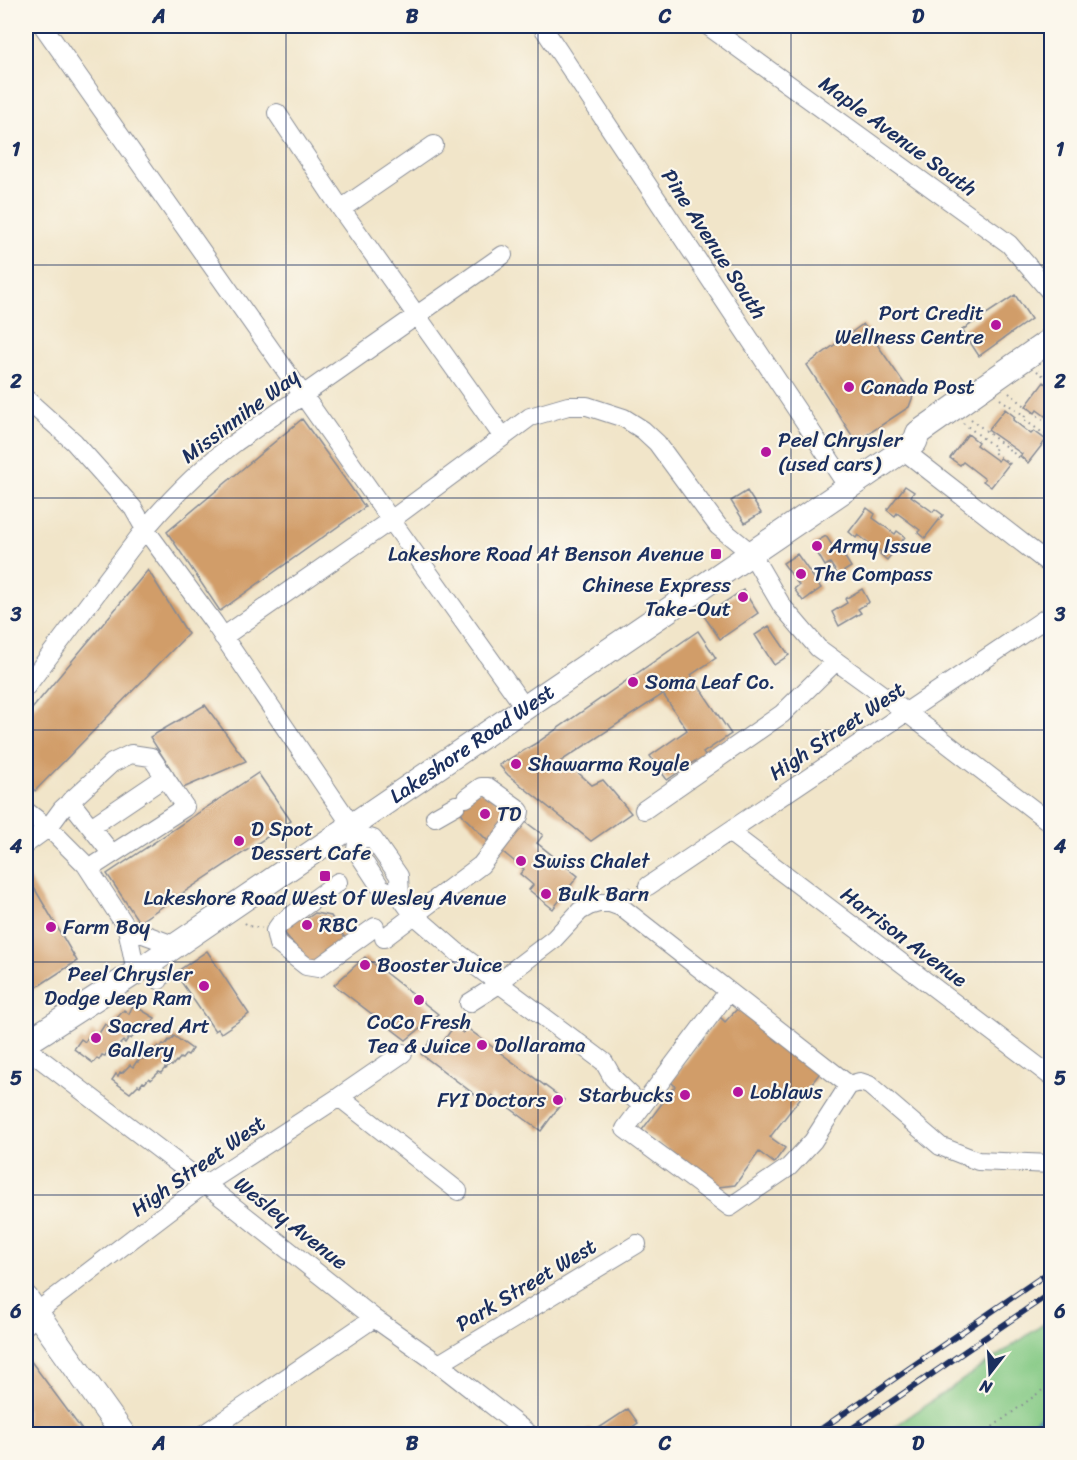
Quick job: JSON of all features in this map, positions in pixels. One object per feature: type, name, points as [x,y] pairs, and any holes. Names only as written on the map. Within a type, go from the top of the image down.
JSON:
[{"type":"main road","name":"Lakeshore Road West","points":[[26,1046],[148,971],[173,945],[355,830],[525,708],[909,446],[918,433],[1052,339]]},
{"type":"main road","name":"Lakeshore Road West","points":[[909,446],[927,444],[1000,393],[1046,369]]},
{"type":"main road","points":[[29,1312],[123,1434]]},
{"type":"street","points":[[43,26],[525,708]]},
{"type":"street","name":"Pine Avenue South","points":[[542,26],[848,487]]},
{"type":"street","name":"Maple Avenue South","points":[[708,26],[1009,244],[1052,294]]},
{"type":"street","points":[[277,113],[341,209],[503,437]]},
{"type":"street","points":[[341,209],[434,145]]},
{"type":"street","name":"Missinnihe Way","points":[[26,687],[164,506],[222,453],[503,255]]},
{"type":"street","points":[[26,399],[82,451],[133,508],[145,529],[223,637],[355,830],[356,850],[381,888],[400,896],[415,915],[457,952],[604,1062],[613,1078],[642,1106]]},
{"type":"street","points":[[223,637],[391,520],[530,417],[568,405],[587,406],[624,418],[643,430],[657,443],[718,526],[751,553],[782,606],[818,648],[1052,824]]},
{"type":"street","points":[[909,446],[1052,566]]},
{"type":"street","name":"High Street West","points":[[648,886],[1052,614]]},
{"type":"street","points":[[644,810],[782,714],[836,661]]},
{"type":"street","points":[[26,843],[48,828],[62,809],[112,763],[131,754],[151,757],[185,807],[89,869]]},
{"type":"street","points":[[91,827],[165,777]]},
{"type":"street","points":[[338,882],[280,924],[275,932],[278,944],[306,966],[318,968],[415,915],[487,860],[520,813],[516,807],[488,787],[481,787],[435,817]]},
{"type":"street","points":[[70,801],[112,854]]},
{"type":"street","points":[[26,811],[48,828],[89,869],[127,928],[148,971]]},
{"type":"street","name":"Harrison Avenue","points":[[729,832],[1052,1077]]},
{"type":"street","points":[[469,1003],[499,984],[554,939],[579,911],[599,903],[615,905],[621,907],[849,1085]]},
{"type":"street","points":[[127,928],[173,945]]},
{"type":"street","points":[[728,992],[625,1129],[730,1207],[789,1167],[813,1140],[849,1085],[860,1082],[869,1085],[940,1146],[978,1161],[1052,1164]]},
{"type":"street","name":"Wesley Avenue","points":[[26,1046],[375,1318],[529,1434]]},
{"type":"street","name":"High Street West","points":[[29,1312],[205,1184],[403,1053]]},
{"type":"street","points":[[339,1097],[458,1191]]},
{"type":"street","name":"Park Street West","points":[[439,1364],[637,1244]]},
{"type":"street","points":[[204,1434],[375,1318]]},
{"type":"path","points":[[1000,393],[1052,427]]},
{"type":"path","points":[[1000,393],[1025,416],[1023,419],[1050,438]]},
{"type":"path","points":[[964,419],[1021,459]]},
{"type":"path","points":[[964,419],[996,448],[993,452],[1012,465]]},
{"type":"path","points":[[615,905],[635,881],[648,886]]},
{"type":"path","points":[[983,1434],[1052,1383]]},
{"type":"green space","points":[[1051,1319],[1051,1434],[884,1434]]},
{"type":"water","points":[[1051,1407],[1051,1434],[1019,1434],[1022,1432]]},
{"type":"building","name":"Port Credit Wellness Centre","points":[[1015,295],[1031,319],[979,356],[962,330]]},
{"type":"building","points":[[863,324],[913,396],[909,407],[856,442],[807,365]]},
{"type":"building","points":[[1044,382],[1052,388],[1052,421],[1037,410],[1035,413],[1026,406]]},
{"type":"building","points":[[1005,409],[1015,417],[1013,420],[1031,434],[1034,431],[1046,440],[1028,463],[1020,456],[1022,454],[988,430]]},
{"type":"building","points":[[302,419],[365,507],[220,611],[167,532]]},
{"type":"building","points":[[968,434],[978,442],[976,445],[998,461],[1000,458],[1009,464],[991,487],[983,481],[985,479],[963,462],[960,465],[950,458]]},
{"type":"building","points":[[905,486],[914,492],[911,496],[933,512],[935,509],[943,515],[925,538],[918,532],[920,530],[897,513],[895,516],[887,510]]},
{"type":"building","points":[[747,491],[761,513],[745,523],[731,501]]},
{"type":"building","points":[[867,508],[875,514],[873,518],[895,534],[897,531],[905,537],[887,560],[880,554],[881,552],[858,535],[856,538],[849,532]]},
{"type":"building","points":[[826,536],[837,553],[841,551],[851,567],[838,575],[830,563],[825,566],[812,544]]},
{"type":"building","name":"The Compass","points":[[797,554],[821,588],[803,601],[794,589],[799,585],[783,563]]},
{"type":"building","points":[[148,570],[188,634],[35,791],[26,780],[26,716]]},
{"type":"building","points":[[862,589],[869,602],[858,609],[861,613],[839,626],[832,612],[847,603],[845,599]]},
{"type":"building","points":[[743,590],[758,613],[720,639],[704,616]]},
{"type":"building","points":[[769,626],[789,655],[774,665],[755,635]]},
{"type":"building","points":[[698,631],[716,658],[691,675],[731,734],[703,753],[710,762],[700,769],[695,761],[667,780],[650,756],[687,730],[663,694],[555,765],[573,768],[592,785],[603,780],[631,813],[591,841],[508,775],[499,765],[538,742]]},
{"type":"building","points":[[205,705],[246,761],[183,788],[150,737]]},
{"type":"building","points":[[258,773],[291,821],[139,922],[107,874]]},
{"type":"building","points":[[484,790],[515,815],[492,845],[464,817],[453,798],[462,793]]},
{"type":"building","points":[[523,820],[543,835],[537,843],[578,876],[553,909],[529,890],[533,885],[520,874],[524,869],[499,849]]},
{"type":"building","points":[[26,874],[77,961],[26,994]]},
{"type":"building","points":[[315,913],[331,916],[345,938],[311,965],[282,930],[302,914],[306,919]]},
{"type":"building","points":[[207,951],[249,1014],[221,1033],[218,1029],[215,1031],[175,973]]},
{"type":"building","points":[[365,957],[438,1014],[406,1040],[334,985]]},
{"type":"building","points":[[133,1005],[155,1018],[152,1023],[150,1022],[141,1031],[139,1029],[131,1039],[129,1037],[125,1043],[123,1041],[110,1053],[108,1051],[105,1056],[102,1055],[93,1063],[74,1049],[81,1039],[85,1042],[92,1031],[98,1035],[105,1024],[109,1027],[124,1010],[129,1014]]},
{"type":"building","name":"Loblaws","points":[[739,1007],[823,1069],[770,1137],[785,1148],[774,1163],[759,1152],[735,1185],[718,1187],[642,1130],[675,1086],[671,1082],[720,1017],[725,1022]]},
{"type":"building","points":[[454,1026],[463,1033],[467,1028],[564,1100],[541,1131],[492,1095],[486,1103],[421,1054],[431,1040],[440,1046]]},
{"type":"building","points":[[174,1036],[192,1049],[188,1055],[186,1054],[172,1066],[165,1068],[161,1073],[159,1072],[151,1080],[149,1078],[145,1083],[138,1085],[130,1093],[112,1080],[116,1074],[118,1076],[130,1065],[133,1067],[137,1061],[143,1059],[158,1046],[160,1048],[163,1044],[165,1045]]},
{"type":"building","points":[[30,1360],[85,1434],[26,1434],[26,1364]]},
{"type":"building","points":[[628,1409],[638,1423],[622,1434],[581,1434],[590,1428],[593,1432]]},
{"type":"railway","points":[[814,1434],[1052,1270]]},
{"type":"railway","points":[[844,1434],[1052,1292]]},
{"type":"place","name":"Port Credit Wellness Centre","points":[[996,325]]},
{"type":"place","name":"Canada Post","points":[[849,387]]},
{"type":"place","name":"Peel Chrysler (used cars)","points":[[766,452]]},
{"type":"place","name":"Army Issue","points":[[817,546]]},
{"type":"place","name":"Lakeshore Road At Benson Avenue","points":[[716,554]]},
{"type":"place","name":"The Compass","points":[[801,574]]},
{"type":"place","name":"Chinese Express Take-Out","points":[[743,597]]},
{"type":"place","name":"Soma Leaf Co.","points":[[633,682]]},
{"type":"place","name":"Shawarma Royale","points":[[516,764]]},
{"type":"place","name":"TD","points":[[485,814]]},
{"type":"place","name":"D Spot Dessert Cafe","points":[[239,841]]},
{"type":"place","name":"Swiss Chalet","points":[[521,861]]},
{"type":"place","name":"Lakeshore Road West Of Wesley Avenue","points":[[325,876]]},
{"type":"place","name":"Bulk Barn","points":[[546,894]]},
{"type":"place","name":"RBC","points":[[307,925]]},
{"type":"place","name":"Farm Boy","points":[[51,927]]},
{"type":"place","name":"Booster Juice","points":[[365,965]]},
{"type":"place","name":"Peel Chrysler Dodge Jeep Ram","points":[[204,986]]},
{"type":"place","name":"CoCo Fresh Tea & Juice","points":[[419,1000]]},
{"type":"place","name":"Sacred Art Gallery","points":[[96,1038]]},
{"type":"place","name":"Dollarama","points":[[482,1045]]},
{"type":"place","name":"Loblaws","points":[[738,1092]]},
{"type":"place","name":"Starbucks","points":[[685,1095]]},
{"type":"place","name":"FYI Doctors","points":[[558,1100]]}]
